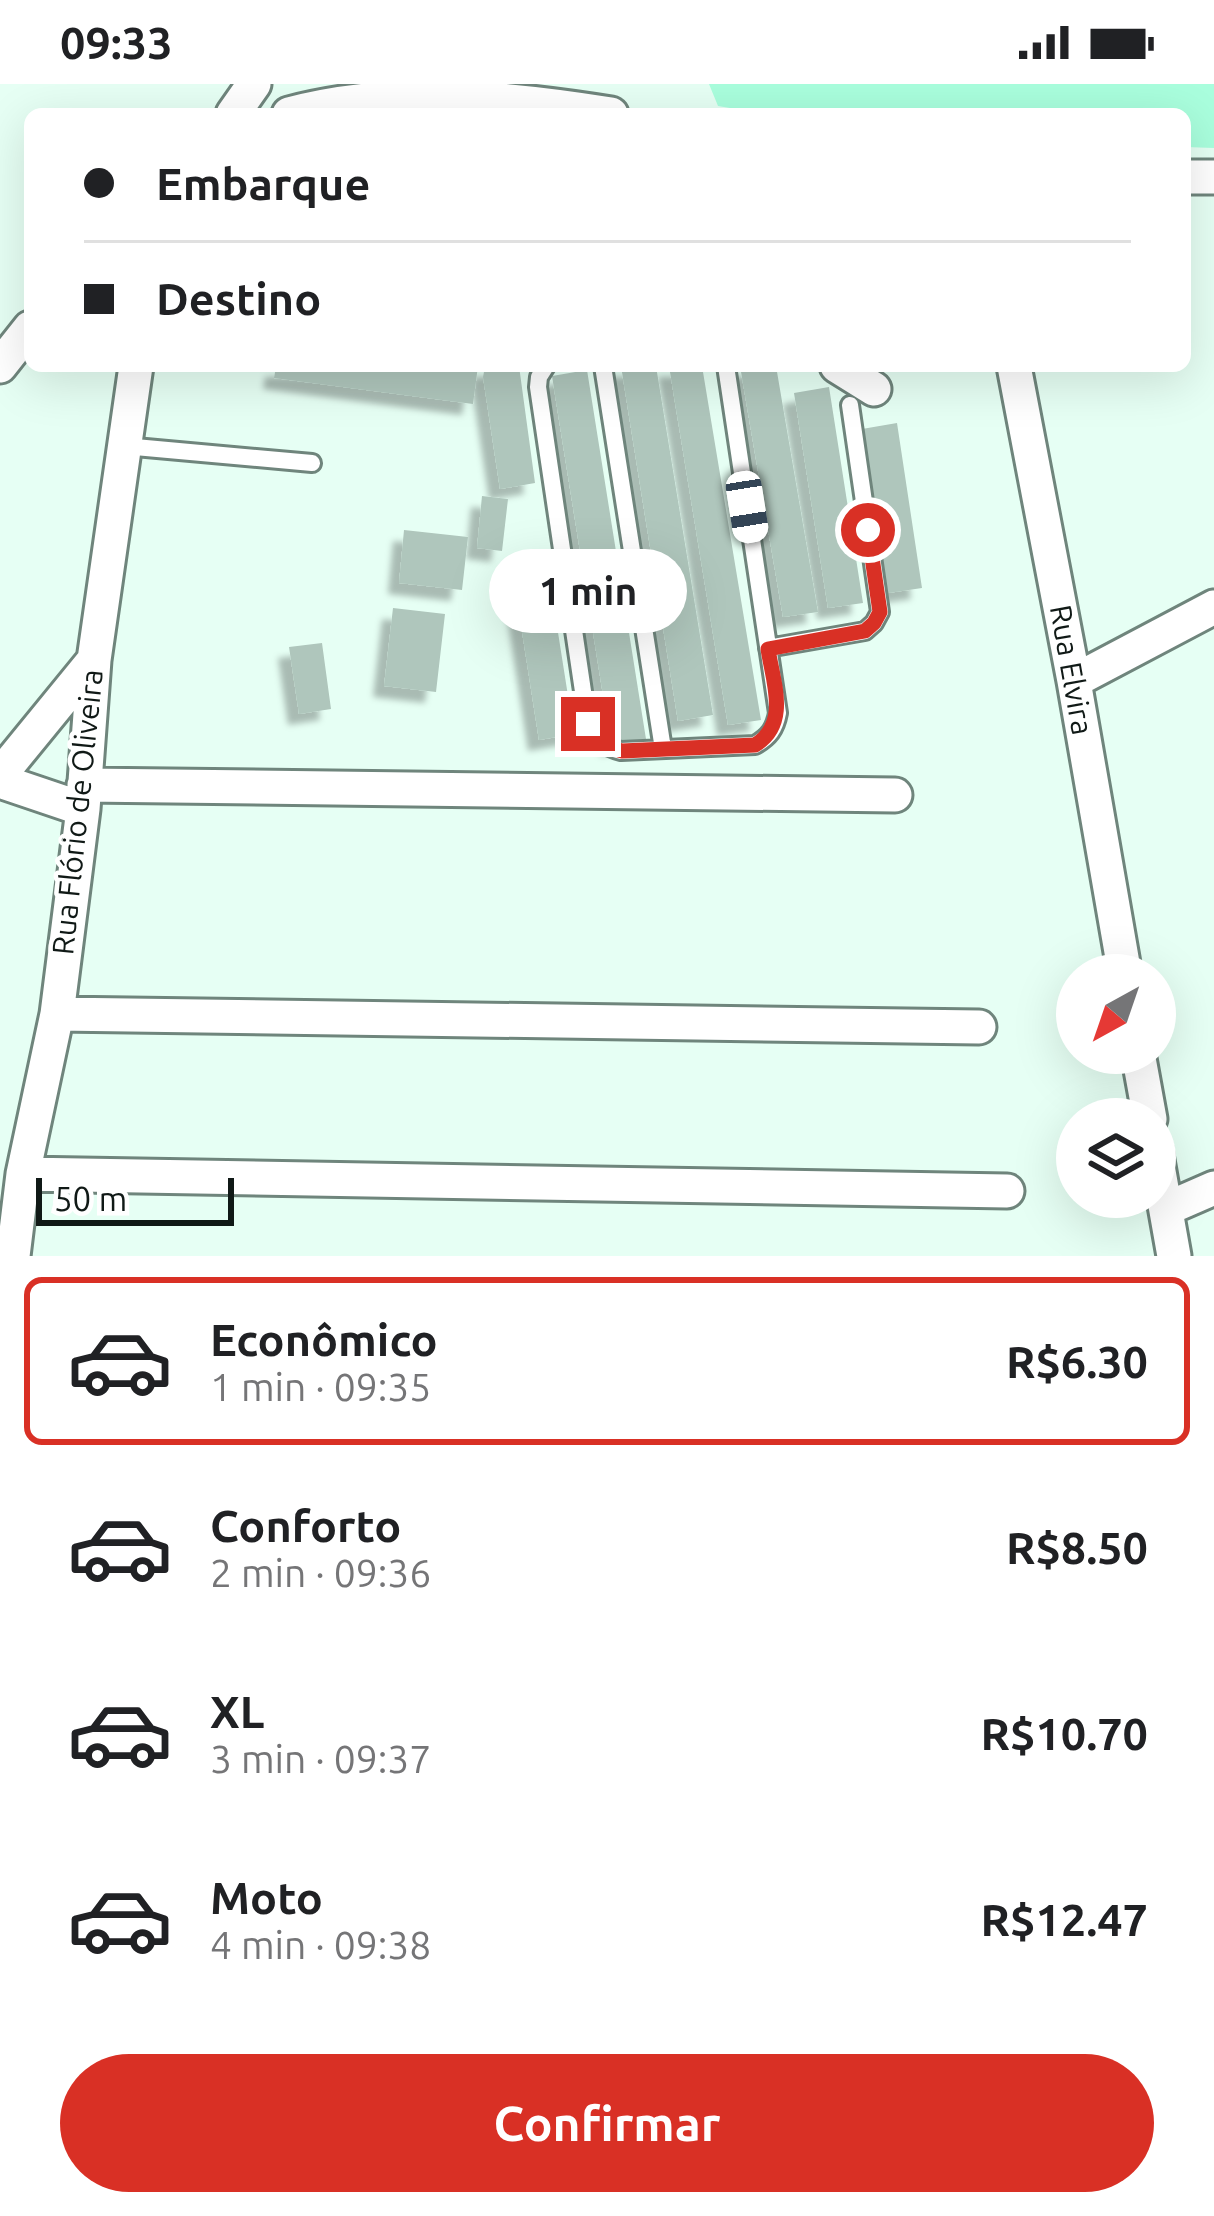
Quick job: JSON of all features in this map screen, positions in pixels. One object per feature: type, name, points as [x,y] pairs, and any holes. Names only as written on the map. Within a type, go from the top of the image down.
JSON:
[{"type":"street","points":[[311,108],[390,98],[558,108]]},
{"type":"street","points":[[0,366],[24,337]]},
{"type":"street","name":"Rua Flório de Oliveira","points":[[13,1256],[22,1174],[57,1014],[84,797],[94,660],[135,372]]},
{"type":"street","points":[[842,372],[862,397]]},
{"type":"street","name":"Rua Elvira","points":[[1015,372],[1121,954]]},
{"type":"street","points":[[1074,681],[1214,607]]},
{"type":"street","points":[[94,660],[0,778],[84,797],[895,795]]},
{"type":"street","points":[[57,1014],[979,1027]]},
{"type":"street","points":[[22,1174],[1007,1191]]},
{"type":"street","points":[[1176,1205],[1214,1188]]},
{"type":"street","points":[[1168,1218],[1174,1256]]},
{"type":"lane","points":[[542,372],[538,387],[588,724],[608,748],[622,751],[755,745],[775,727],[778,713],[727,372]]},
{"type":"lane","points":[[604,372],[663,749]]},
{"type":"lane","points":[[768,649],[865,631],[880,612],[862,397]]},
{"type":"lane","points":[[124,446],[312,463]]},
{"type":"green space","points":[[709,84],[1214,84],[1214,148],[1191,147],[1191,108],[718,106]]},
{"type":"building","points":[[275,372],[477,372],[473,404],[274,378]]},
{"type":"building","points":[[484,372],[520,372],[535,483],[500,489]]},
{"type":"building","points":[[587,372],[646,739],[611,745],[552,376]]},
{"type":"building","points":[[622,372],[657,372],[713,715],[678,721]]},
{"type":"building","points":[[670,372],[703,372],[761,720],[728,725]]},
{"type":"building","points":[[741,372],[777,372],[818,612],[783,617]]},
{"type":"building","points":[[829,387],[863,603],[828,608],[794,393]]},
{"type":"building","points":[[897,423],[922,588],[888,593],[862,429]]},
{"type":"building","points":[[482,496],[508,499],[502,551],[477,548]]},
{"type":"building","points":[[404,530],[468,537],[462,590],[399,583]]},
{"type":"building","points":[[548,569],[574,734],[539,740],[513,574]]},
{"type":"building","points":[[393,608],[445,614],[436,692],[384,686]]},
{"type":"building","points":[[322,643],[331,709],[299,714],[289,647]]},
{"type":"route","points":[[588,724],[608,748],[622,751],[755,745],[767,738],[778,713],[768,649],[865,631],[880,612],[868,530]]}]
